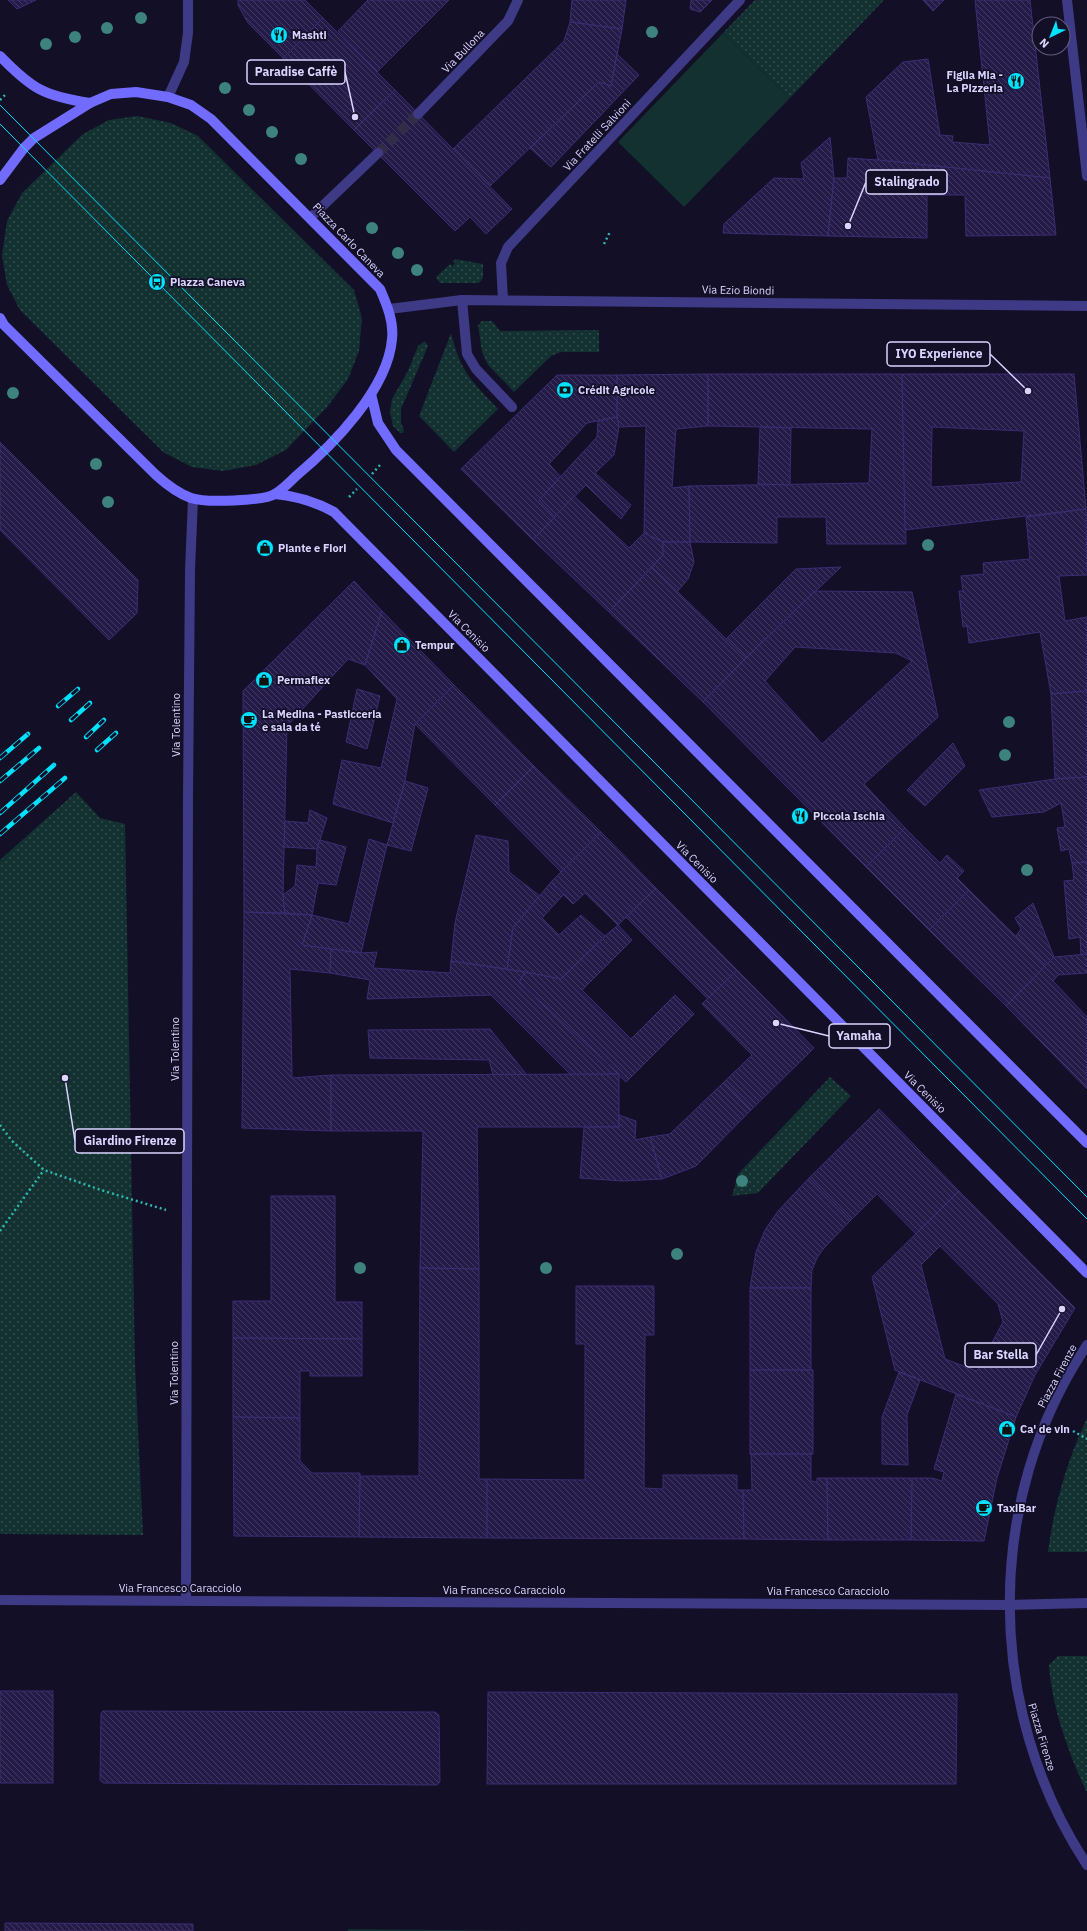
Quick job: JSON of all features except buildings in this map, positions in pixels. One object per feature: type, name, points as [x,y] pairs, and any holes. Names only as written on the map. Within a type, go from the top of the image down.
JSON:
[{"type":"main road","points":[[0,56],[22,78],[40,90],[61,99],[90,103]]},
{"type":"main road","name":"Piazza Carlo Caneva","points":[[0,180],[24,148],[34,138],[90,103],[112,94],[136,92],[168,97],[191,105],[211,118],[380,290],[389,309],[392,339],[385,365],[371,394],[335,442],[274,494],[250,499],[221,501],[193,498],[174,490],[156,475],[1,322]]},
{"type":"main road","points":[[371,394],[378,423],[396,450],[1087,1143]]},
{"type":"main road","name":"Via Cenisio","points":[[274,494],[294,496],[316,502],[334,512],[1087,1273]]},
{"type":"street","points":[[168,97],[184,62],[188,34],[188,0]]},
{"type":"street","name":"Via Bullona","points":[[418,114],[508,21],[518,0]]},
{"type":"street","name":"Via Fratelli Salvioni","points":[[503,300],[501,263],[508,247],[740,0]]},
{"type":"street","points":[[1067,0],[1087,176]]},
{"type":"street","points":[[310,218],[378,153]]},
{"type":"street","points":[[462,300],[467,354],[476,369],[512,407]]},
{"type":"street","name":"Via Ezio Biondi","points":[[389,309],[462,300],[1087,306]]},
{"type":"street","name":"Via Tolentino","points":[[186,1600],[186,1216],[190,570],[193,498]]},
{"type":"street","name":"Piazza Firenze","points":[[1087,1345],[1061,1389],[1045,1423],[1032,1458],[1022,1494],[1015,1530],[1010,1567],[1009,1605],[1014,1678],[1032,1750],[1060,1819],[1087,1865]]},
{"type":"street","name":"Via Francesco Caracciolo","points":[[0,1600],[1009,1605]]},
{"type":"street","points":[[1009,1605],[1087,1603]]},
{"type":"path","points":[[0,100],[11,90]]},
{"type":"path","points":[[604,244],[610,232]]},
{"type":"path","points":[[372,474],[383,462]]},
{"type":"path","points":[[346,500],[357,489]]},
{"type":"path","points":[[0,1125],[12,1141],[44,1170],[101,1190],[186,1216]]},
{"type":"path","points":[[0,1231],[44,1170]]},
{"type":"path","points":[[1073,1431],[1087,1439]]},
{"type":"green space","points":[[755,0],[884,0],[790,98],[723,33]]},
{"type":"green space","points":[[723,33],[790,98],[684,207],[618,142]]},
{"type":"green space","points":[[137,116],[171,123],[198,136],[354,290],[362,318],[359,351],[348,379],[327,407],[286,450],[256,465],[223,471],[192,467],[163,452],[20,310],[7,285],[2,255],[7,221],[22,193],[83,134],[109,120]]},
{"type":"green space","points":[[455,259],[483,264],[483,278],[479,283],[440,283],[436,277],[450,264],[452,266],[455,263],[453,261]]},
{"type":"green space","points":[[482,321],[492,321],[500,331],[599,330],[599,352],[561,352],[551,356],[514,392],[488,365],[482,352],[478,325]]},
{"type":"green space","points":[[451,333],[463,367],[474,383],[498,409],[454,452],[419,416]]},
{"type":"green space","points":[[425,341],[428,346],[401,409],[401,423],[404,430],[403,433],[400,433],[393,426],[390,412],[392,399],[408,371],[418,346]]},
{"type":"green space","points":[[76,792],[100,818],[125,824],[135,1364],[143,1535],[0,1534],[0,860]]},
{"type":"green space","points":[[830,1077],[851,1096],[758,1193],[732,1196],[738,1174]]},
{"type":"green space","points":[[1087,1418],[1087,1552],[1048,1552],[1062,1484],[1073,1450]]},
{"type":"green space","points":[[1058,1656],[1087,1656],[1087,1793],[1062,1731],[1054,1698],[1049,1665]]},
{"type":"green space","points":[[348,1929],[528,1931],[348,1931]]},
{"type":"tunnel","points":[[378,153],[418,114]]},
{"type":"tram line","points":[[0,105],[1087,1197]]},
{"type":"tram line","points":[[0,124],[1087,1219]]},
{"type":"railway","points":[[58,706],[78,689]]},
{"type":"railway","points":[[71,720],[90,703]]},
{"type":"railway","points":[[86,737],[104,720]]},
{"type":"railway","points":[[97,750],[116,733]]},
{"type":"railway","points":[[0,758],[28,734]]},
{"type":"railway","points":[[0,781],[39,748]]},
{"type":"railway","points":[[0,813],[54,765]]},
{"type":"railway","points":[[0,834],[65,778]]},
{"type":"place","name":"Mashti","points":[[279,35]]},
{"type":"place","name":"Figlia Mia - La Pizzeria","points":[[1016,81]]},
{"type":"place","name":"Paradise Caffè","points":[[355,117]]},
{"type":"place","name":"Stalingrado","points":[[848,226]]},
{"type":"place","name":"Piazza Caneva","points":[[157,282]]},
{"type":"place","name":"Crédit Agricole","points":[[565,390]]},
{"type":"place","name":"IYO Experience","points":[[1028,391]]},
{"type":"place","name":"Piante e Fiori","points":[[265,548]]},
{"type":"place","name":"Tempur","points":[[402,645]]},
{"type":"place","name":"Permaflex","points":[[264,680]]},
{"type":"place","name":"La Medina - Pasticceria e sala da té","points":[[249,720]]},
{"type":"place","name":"Piccola Ischia","points":[[800,816]]},
{"type":"place","name":"Yamaha","points":[[776,1023]]},
{"type":"place","name":"Giardino Firenze","points":[[65,1078]]},
{"type":"place","name":"Bar Stella","points":[[1062,1309]]},
{"type":"place","name":"Ca' de vin","points":[[1007,1429]]},
{"type":"place","name":"TaxiBar","points":[[984,1508]]}]
